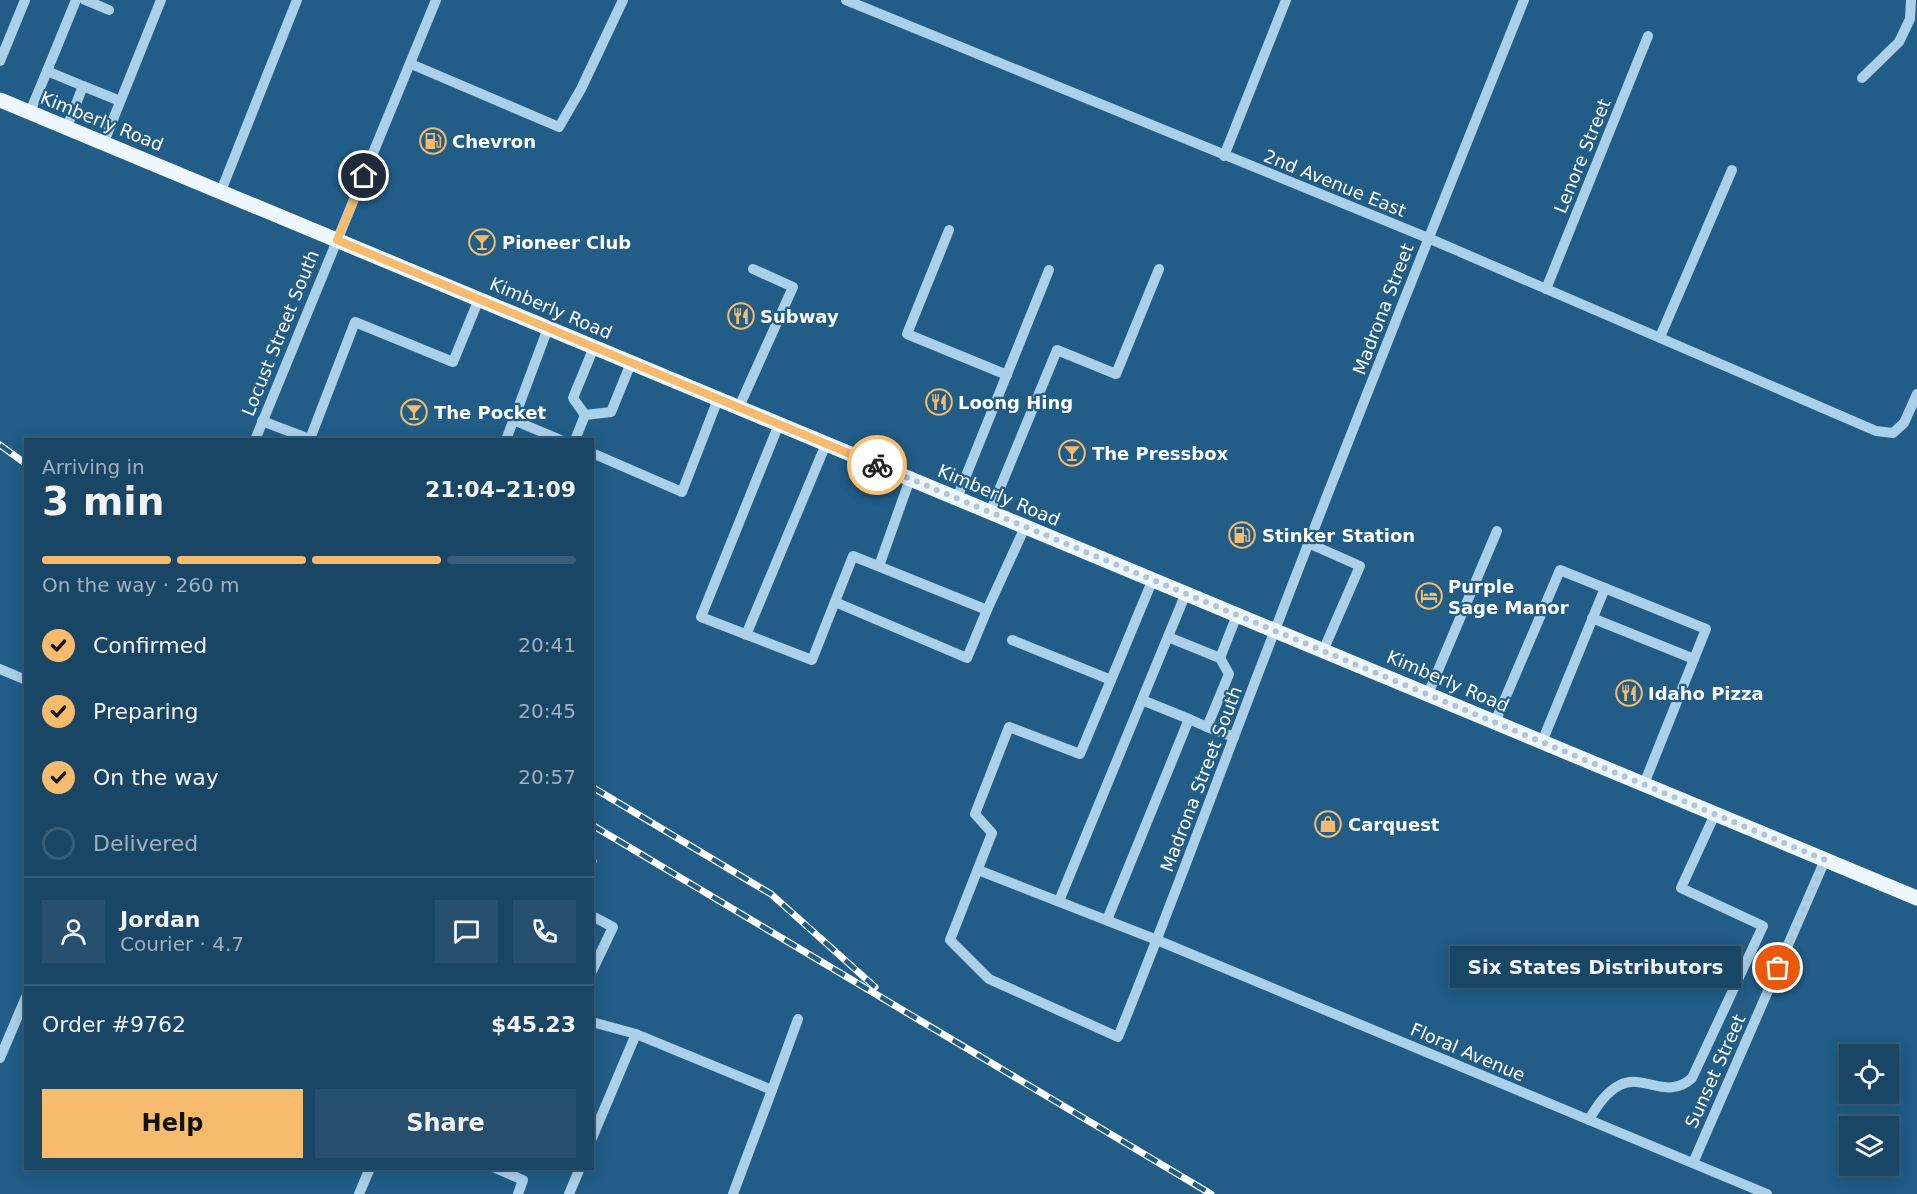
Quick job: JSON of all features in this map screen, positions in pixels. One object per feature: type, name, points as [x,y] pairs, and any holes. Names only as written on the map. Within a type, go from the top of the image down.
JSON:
[{"type":"main road","name":"Kimberly Road","points":[[0,100],[1917,898]]},
{"type":"street","points":[[0,61],[25,0]]},
{"type":"street","points":[[30,112],[76,0]]},
{"type":"street","points":[[85,0],[109,10]]},
{"type":"street","points":[[104,142],[160,0]]},
{"type":"street","points":[[221,191],[297,0]]},
{"type":"street","name":"Locust Street South","points":[[256,438],[436,0]]},
{"type":"street","points":[[411,64],[559,127],[581,89],[623,0]]},
{"type":"street","points":[[1224,156],[1286,0]]},
{"type":"street","name":"Madrona Street","points":[[1274,630],[1524,0]]},
{"type":"street","points":[[1862,78],[1899,42],[1910,19],[1911,0]]},
{"type":"street","name":"2nd Avenue East","points":[[853,1],[1224,156],[1428,238],[1876,431],[1893,433],[1904,423],[1917,394]]},
{"type":"street","name":"Lenore Street","points":[[1546,289],[1648,36]]},
{"type":"street","points":[[47,71],[120,101]]},
{"type":"street","points":[[67,127],[83,86]]},
{"type":"street","points":[[1660,337],[1732,170]]},
{"type":"street","points":[[949,230],[907,333],[1007,375]]},
{"type":"street","points":[[739,407],[793,287],[753,269]]},
{"type":"street","points":[[990,512],[1057,350],[1116,374],[1159,269]]},
{"type":"street","points":[[957,498],[1049,270]]},
{"type":"street","points":[[311,438],[355,322],[453,362],[479,299]]},
{"type":"street","points":[[507,438],[548,328]]},
{"type":"street","points":[[585,415],[573,398],[594,347]]},
{"type":"street","points":[[585,415],[611,412],[631,363]]},
{"type":"street","points":[[594,454],[682,492],[718,399]]},
{"type":"street","points":[[576,438],[585,415]]},
{"type":"street","points":[[513,420],[556,438]]},
{"type":"street","points":[[262,421],[308,438]]},
{"type":"street","points":[[779,424],[700,617],[812,660],[853,556],[987,610]]},
{"type":"street","points":[[746,634],[825,444]]},
{"type":"street","points":[[879,566],[910,479]]},
{"type":"street","points":[[835,602],[967,658],[1025,527]]},
{"type":"street","points":[[1428,694],[1497,531]]},
{"type":"street","points":[[1308,543],[1360,566],[1323,651]]},
{"type":"street","points":[[1495,722],[1560,570],[1706,629],[1644,784]]},
{"type":"street","points":[[978,870],[992,833],[975,814],[1009,727],[1080,754],[1153,579]]},
{"type":"street","points":[[1542,742],[1605,588]]},
{"type":"street","points":[[1059,901],[1186,593]]},
{"type":"street","points":[[1220,658],[1237,615]]},
{"type":"street","points":[[1592,618],[1694,659]]},
{"type":"street","name":"Madrona Street South","points":[[978,870],[950,940],[989,980],[1118,1037],[1274,630]]},
{"type":"street","points":[[1168,637],[1220,658],[1229,674],[1207,727]]},
{"type":"street","points":[[1012,640],[1111,680]]},
{"type":"street","points":[[0,669],[24,679]]},
{"type":"street","points":[[1142,700],[1234,737]]},
{"type":"street","points":[[1107,920],[1189,719]]},
{"type":"street","points":[[1589,1120],[1597,1104],[1620,1085],[1632,1082],[1672,1088],[1684,1085],[1692,1078],[1763,926],[1681,888],[1715,814]]},
{"type":"street","name":"Sunset Street","points":[[1693,1163],[1825,860]]},
{"type":"street","name":"Floral Avenue","points":[[978,870],[1157,940],[1767,1194]]},
{"type":"street","points":[[594,917],[613,927],[594,967]]},
{"type":"street","points":[[0,1058],[24,1002]]},
{"type":"street","points":[[733,1194],[798,1018]]},
{"type":"street","points":[[594,1023],[636,1034],[772,1090]]},
{"type":"street","points":[[594,1133],[636,1034]]},
{"type":"street","points":[[359,1194],[369,1170]]},
{"type":"street","points":[[500,1170],[523,1180],[518,1194]]},
{"type":"street","points":[[569,1194],[579,1170]]},
{"type":"railway","points":[[0,445],[24,463]]},
{"type":"railway","points":[[594,788],[771,894],[875,987]]},
{"type":"railway","points":[[594,826],[1211,1194]]},
{"type":"way so far","points":[[877,465],[1825,860],[1778,968]]},
{"type":"place","name":"Chevron","points":[[433,141]]},
{"type":"place","name":"Pioneer Club","points":[[482,242]]},
{"type":"place","name":"Subway","points":[[741,316]]},
{"type":"place","name":"Loong Hing","points":[[939,402]]},
{"type":"place","name":"The Pocket","points":[[414,412]]},
{"type":"place","name":"The Pressbox","points":[[1072,453]]},
{"type":"place","name":"Stinker Station","points":[[1242,535]]},
{"type":"place","name":"Purple Sage Manor","points":[[1429,596]]},
{"type":"place","name":"Idaho Pizza","points":[[1629,693]]},
{"type":"place","name":"Carquest","points":[[1328,824]]},
{"type":"place","name":"Six States Distributors","points":[[1778,968]]},
{"type":"route","points":[[364,176],[337,240],[877,465]]}]
